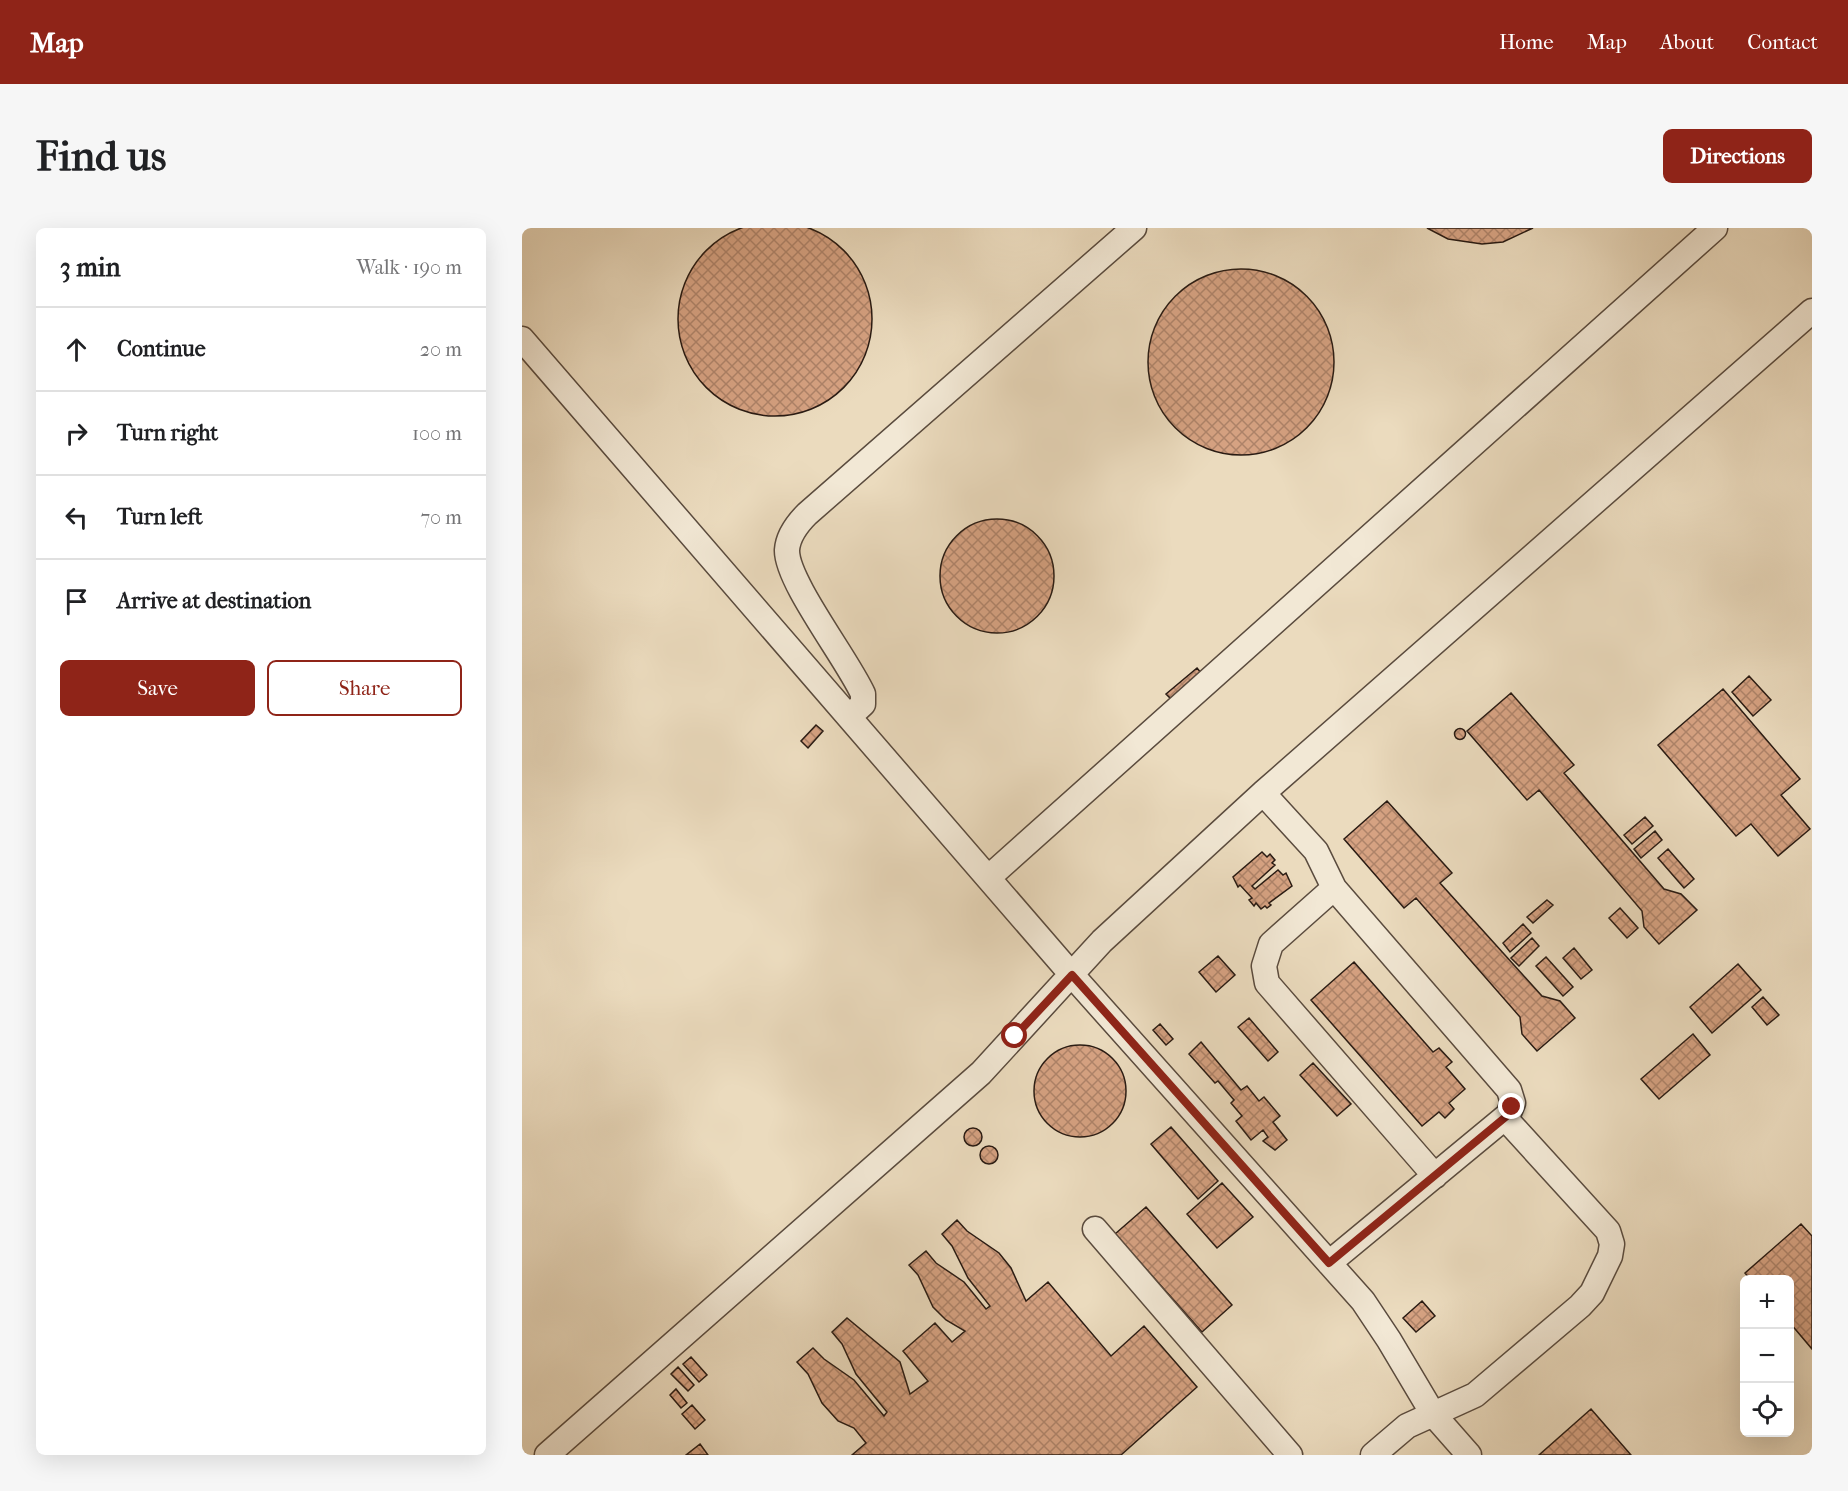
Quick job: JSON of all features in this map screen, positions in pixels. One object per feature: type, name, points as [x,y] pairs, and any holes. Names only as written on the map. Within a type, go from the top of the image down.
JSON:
[{"type":"lane","points":[[849,717],[863,704],[863,694],[792,574],[787,548],[793,532],[807,514],[1134,228]]},
{"type":"lane","points":[[988,878],[1715,228]]},
{"type":"lane","points":[[546,1455],[981,1073],[1102,941],[1263,793],[1810,315]]},
{"type":"lane","points":[[522,339],[1072,975],[1372,1312],[1433,1414],[1469,1455]]},
{"type":"lane","points":[[1263,793],[1316,852],[1334,888],[1509,1090],[1512,1107],[1505,1118],[1329,1263]]},
{"type":"lane","points":[[1334,888],[1271,944],[1265,959],[1267,983],[1435,1176]]},
{"type":"lane","points":[[1373,1455],[1407,1426],[1475,1395],[1580,1306],[1592,1293],[1610,1256],[1612,1244],[1608,1231],[1505,1118]]},
{"type":"lane","points":[[1095,1229],[1290,1455]]},
{"type":"building","points":[[765,222],[785,222],[821,233],[844,250],[856,265],[865,282],[872,309],[872,329],[865,356],[856,373],[844,388],[829,400],[812,409],[785,416],[765,416],[729,405],[700,381],[689,365],[682,347],[678,329],[678,309],[689,273],[713,244],[729,233],[747,226]]},
{"type":"building","points":[[1427,228],[1533,228],[1503,242],[1482,244],[1448,239]]},
{"type":"building","points":[[1241,269],[1277,276],[1293,284],[1307,296],[1319,310],[1327,326],[1334,362],[1327,398],[1319,414],[1307,428],[1293,440],[1277,448],[1241,455],[1205,448],[1189,440],[1175,428],[1163,414],[1155,398],[1148,362],[1155,326],[1163,310],[1175,296],[1189,284],[1205,276]]},
{"type":"building","points":[[997,519],[1019,524],[1037,536],[1049,554],[1054,576],[1049,598],[1037,616],[1019,628],[997,633],[975,628],[957,616],[945,598],[940,576],[945,554],[957,536],[975,524]]},
{"type":"building","points":[[1197,668],[1201,673],[1171,699],[1166,694]]},
{"type":"building","points":[[1749,676],[1771,700],[1753,716],[1732,692]]},
{"type":"building","points":[[1723,689],[1800,779],[1781,795],[1810,829],[1778,856],[1751,824],[1736,836],[1658,745]]},
{"type":"building","points":[[1511,693],[1574,765],[1564,773],[1664,889],[1681,894],[1697,910],[1659,944],[1644,927],[1642,911],[1539,790],[1527,800],[1467,731]]},
{"type":"building","points":[[816,725],[823,731],[808,748],[801,741]]},
{"type":"building","points":[[1460,729],[1464,730],[1464,738],[1460,739],[1456,738],[1455,734],[1456,730]]},
{"type":"building","points":[[1387,801],[1452,873],[1440,883],[1542,996],[1560,1001],[1575,1018],[1537,1051],[1522,1034],[1520,1017],[1416,898],[1404,908],[1344,839]]},
{"type":"building","points":[[1645,817],[1653,826],[1632,844],[1624,835]]},
{"type":"building","points":[[1655,831],[1662,840],[1641,858],[1634,849]]},
{"type":"building","points":[[1668,849],[1694,879],[1684,888],[1658,858]]},
{"type":"building","points":[[1262,852],[1267,857],[1270,854],[1275,860],[1272,863],[1275,865],[1252,886],[1255,889],[1278,870],[1283,875],[1286,873],[1292,886],[1269,903],[1271,905],[1267,908],[1265,906],[1261,909],[1256,903],[1254,906],[1249,900],[1252,898],[1240,885],[1238,887],[1233,877]]},
{"type":"building","points":[[1547,900],[1553,905],[1533,923],[1527,917]]},
{"type":"building","points":[[1620,908],[1638,928],[1627,938],[1609,918]]},
{"type":"building","points":[[1523,924],[1531,933],[1510,952],[1503,943]]},
{"type":"building","points":[[1532,938],[1539,946],[1519,966],[1511,958]]},
{"type":"building","points":[[1574,948],[1592,970],[1581,979],[1563,958]]},
{"type":"building","points":[[1218,956],[1235,975],[1216,992],[1199,972]]},
{"type":"building","points":[[1546,957],[1573,987],[1563,996],[1536,966]]},
{"type":"building","points":[[1354,962],[1433,1052],[1439,1048],[1452,1062],[1446,1067],[1465,1089],[1449,1103],[1454,1109],[1445,1118],[1439,1112],[1422,1126],[1311,1000]]},
{"type":"building","points":[[1738,964],[1761,990],[1712,1033],[1690,1007]]},
{"type":"building","points":[[1763,997],[1779,1015],[1767,1025],[1752,1007]]},
{"type":"building","points":[[1249,1018],[1278,1052],[1268,1061],[1238,1027]]},
{"type":"building","points":[[1160,1024],[1173,1039],[1166,1045],[1153,1030]]},
{"type":"building","points":[[1693,1034],[1710,1055],[1659,1099],[1641,1079]]},
{"type":"building","points":[[1201,1042],[1241,1090],[1247,1086],[1259,1101],[1264,1097],[1280,1116],[1273,1122],[1287,1140],[1275,1150],[1263,1141],[1268,1137],[1263,1130],[1251,1140],[1236,1121],[1242,1116],[1231,1103],[1234,1100],[1218,1081],[1215,1083],[1189,1054]]},
{"type":"building","points":[[1080,1045],[1097,1049],[1112,1059],[1122,1074],[1126,1091],[1122,1108],[1112,1123],[1097,1133],[1080,1137],[1063,1133],[1048,1123],[1038,1108],[1034,1091],[1038,1074],[1048,1059],[1063,1049]]},
{"type":"building","points":[[1313,1063],[1351,1104],[1337,1116],[1300,1075]]},
{"type":"building","points":[[1171,1127],[1218,1181],[1198,1199],[1151,1144]]},
{"type":"building","points":[[973,1128],[979,1131],[982,1137],[979,1143],[973,1146],[967,1143],[964,1137],[967,1131]]},
{"type":"building","points":[[989,1146],[995,1149],[998,1155],[995,1161],[989,1164],[983,1161],[980,1155],[983,1149]]},
{"type":"building","points":[[1222,1183],[1253,1217],[1217,1248],[1187,1214]]},
{"type":"building","points":[[1146,1207],[1232,1305],[1202,1332],[1115,1234]]},
{"type":"building","points":[[957,1220],[967,1231],[999,1253],[1011,1268],[1026,1301],[1048,1282],[1111,1356],[1144,1326],[1197,1387],[1121,1455],[852,1455],[866,1443],[854,1428],[838,1421],[822,1403],[808,1374],[797,1362],[813,1348],[824,1359],[854,1380],[884,1416],[887,1412],[856,1374],[842,1344],[832,1332],[847,1318],[900,1362],[910,1394],[928,1381],[903,1351],[935,1323],[952,1342],[965,1331],[946,1320],[933,1307],[918,1275],[909,1265],[926,1251],[936,1263],[964,1282],[986,1309],[990,1306],[968,1278],[952,1246],[942,1234]]},
{"type":"building","points":[[1801,1224],[1812,1236],[1812,1349],[1794,1328],[1794,1275],[1747,1275],[1745,1273]]},
{"type":"building","points":[[1422,1301],[1435,1316],[1416,1332],[1403,1318]]},
{"type":"building","points":[[691,1357],[707,1375],[699,1382],[683,1364]]},
{"type":"building","points":[[678,1367],[694,1385],[688,1391],[671,1374]]},
{"type":"building","points":[[676,1389],[687,1403],[681,1408],[670,1395]]},
{"type":"building","points":[[692,1405],[705,1420],[695,1429],[682,1414]]},
{"type":"building","points":[[1591,1409],[1631,1455],[1539,1455]]},
{"type":"building","points":[[700,1444],[708,1455],[686,1455]]},
{"type":"route","points":[[1015,1036],[1072,975],[1329,1263],[1508,1115],[1512,1107]]}]
